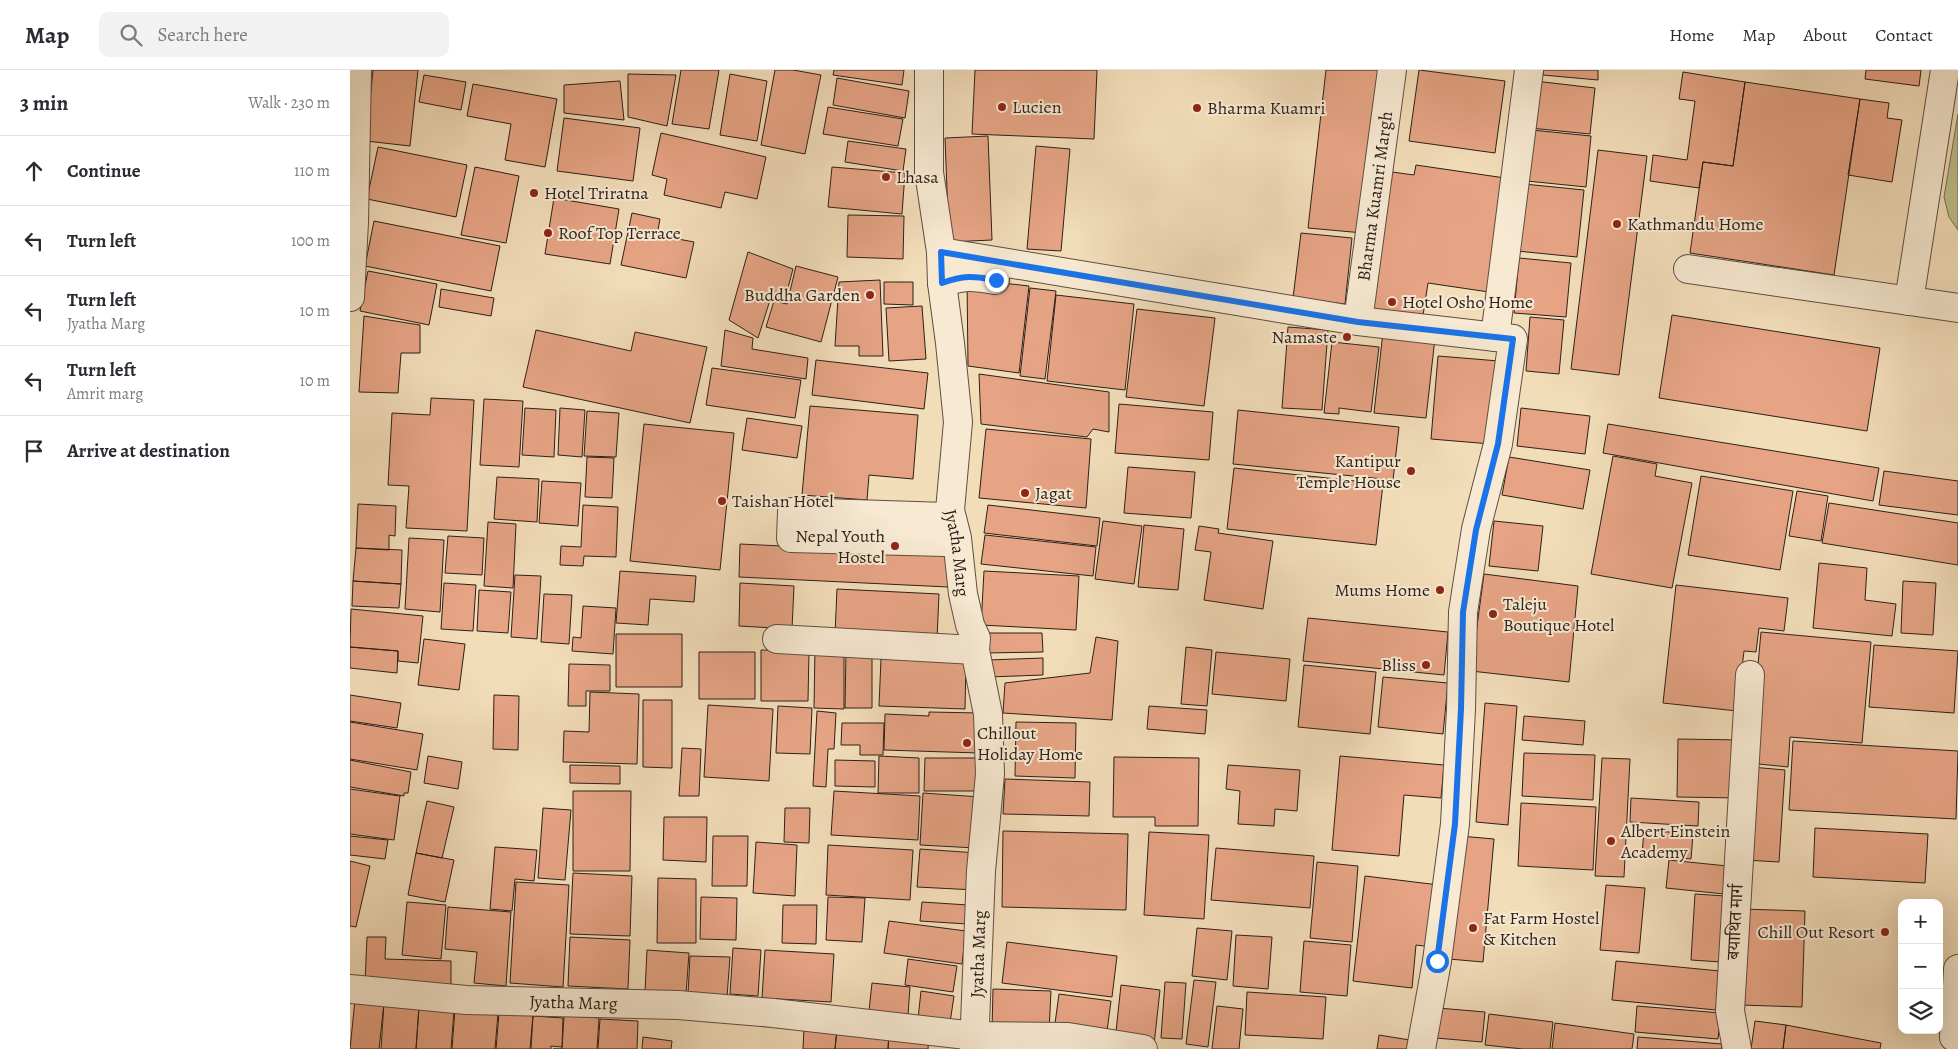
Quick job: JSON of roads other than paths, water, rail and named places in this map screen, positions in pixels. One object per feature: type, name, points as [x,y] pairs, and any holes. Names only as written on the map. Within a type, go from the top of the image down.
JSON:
[{"type":"street","points":[[350,297],[354,222],[356,70]]},
{"type":"street","name":"Jyatha Marg","points":[[929,70],[929,172],[941,252],[942,283],[958,422],[950,510],[963,594],[970,625],[976,638],[975,650],[988,714],[990,774],[981,871],[974,1043]]},
{"type":"street","name":"Bharma Kuamri Margh","points":[[1358,322],[1392,70]]},
{"type":"street","points":[[1496,337],[1529,70]]},
{"type":"street","points":[[1909,301],[1945,70]]},
{"type":"street","points":[[941,252],[1358,322],[1513,339],[1498,444],[1476,530],[1463,612],[1461,709],[1455,824],[1437,961],[1421,1049]]},
{"type":"street","points":[[1688,269],[1958,308]]},
{"type":"street","points":[[942,283],[958,277],[972,276],[996,280]]},
{"type":"street","points":[[792,512],[946,517],[953,535],[945,542],[791,538],[792,512]]},
{"type":"street","points":[[777,638],[975,650]]},
{"type":"street","name":"बयाथित मार्ग","points":[[1737,1049],[1730,1011],[1750,675]]},
{"type":"street","points":[[1958,969],[1954,1037],[1958,1039]]},
{"type":"street","name":"Jyatha Marg","points":[[350,989],[466,1000],[678,1005],[773,1013],[974,1043],[1068,1037],[1143,1049]]},
{"type":"place","name":"Lucien","points":[[1002,107]]},
{"type":"place","name":"Bharma Kuamri","points":[[1197,108]]},
{"type":"place","name":"Lhasa","points":[[886,177]]},
{"type":"place","name":"Hotel Triratna","points":[[534,193]]},
{"type":"place","name":"Kathmandu Home","points":[[1617,224]]},
{"type":"place","name":"Roof Top Terrace","points":[[548,233]]},
{"type":"place","name":"Buddha Garden","points":[[870,295]]},
{"type":"place","name":"Hotel Osho Home","points":[[1392,302]]},
{"type":"place","name":"Namaste","points":[[1347,337]]},
{"type":"place","name":"Kantipur Temple House","points":[[1411,471]]},
{"type":"place","name":"Jagat","points":[[1025,493]]},
{"type":"place","name":"Taishan Hotel","points":[[722,501]]},
{"type":"place","name":"Nepal Youth Hostel","points":[[895,546]]},
{"type":"place","name":"Mums Home","points":[[1440,590]]},
{"type":"place","name":"Taleju Boutique Hotel","points":[[1493,614]]},
{"type":"place","name":"Bliss","points":[[1426,665]]},
{"type":"place","name":"Chillout Holiday Home","points":[[967,743]]},
{"type":"place","name":"Albert Einstein Academy","points":[[1611,841]]},
{"type":"place","name":"Fat Farm Hostel & Kitchen","points":[[1473,928]]},
{"type":"place","name":"Chill Out Resort","points":[[1885,932]]}]
